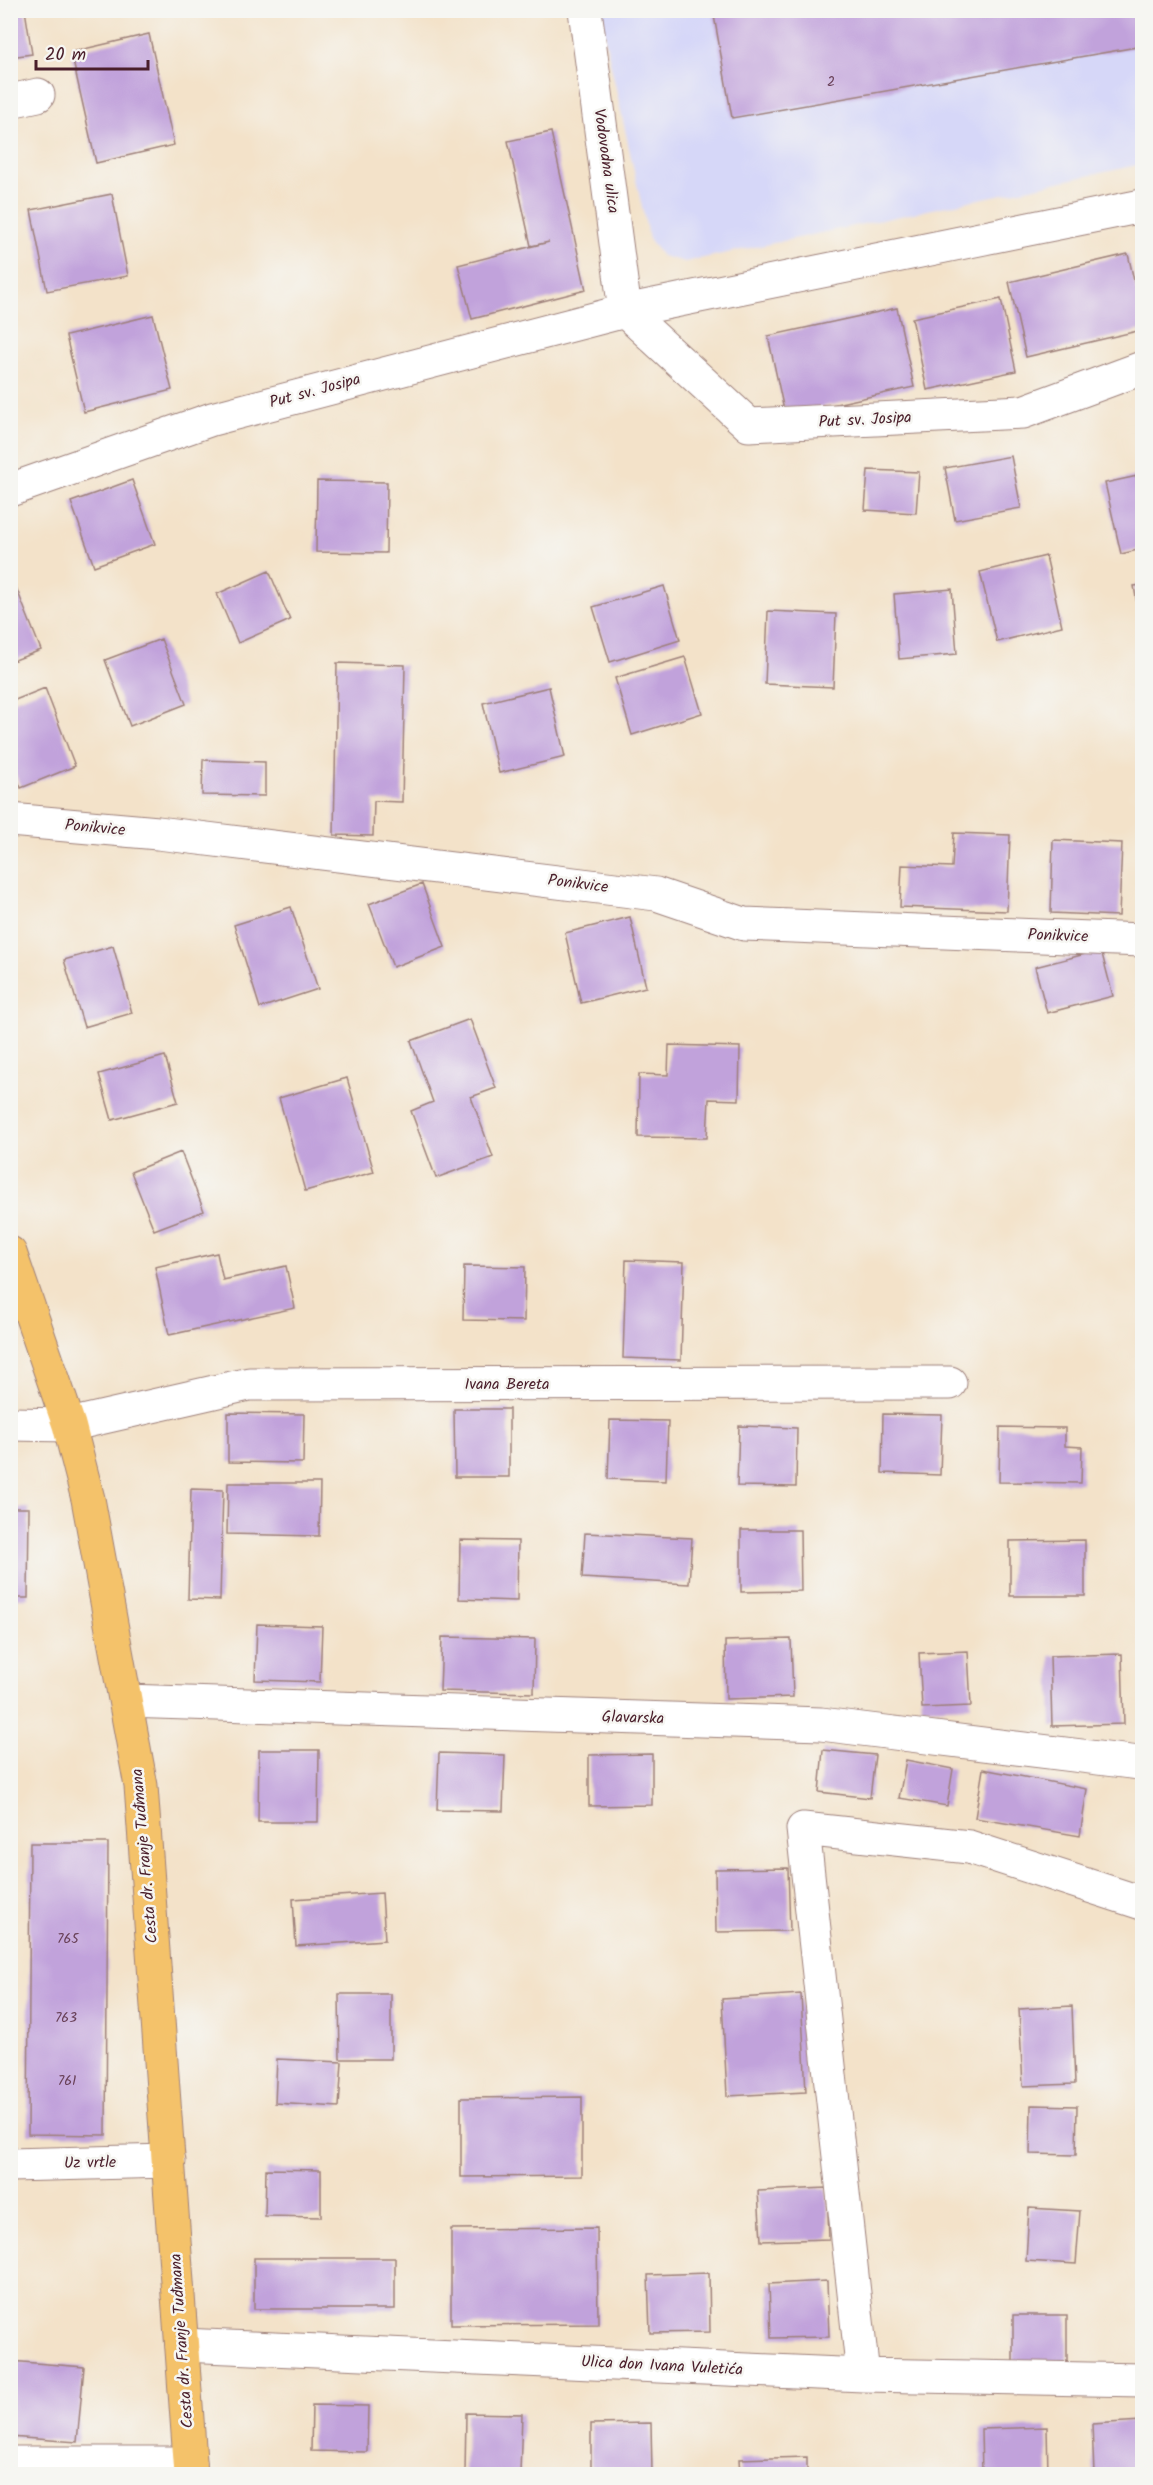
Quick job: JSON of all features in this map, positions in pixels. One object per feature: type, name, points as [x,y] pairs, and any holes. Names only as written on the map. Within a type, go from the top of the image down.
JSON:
[{"type":"main road","name":"Cesta dr. Franje Tuđmana","points":[[10,1253],[69,1425],[88,1499],[141,1786],[191,2469]]},
{"type":"street","name":"Vodovodna ulica","points":[[585,10],[625,312]]},
{"type":"street","name":"Put sv. Josipa","points":[[10,490],[212,419],[625,312],[1141,215]]},
{"type":"street","name":"Put sv. Josipa","points":[[625,312],[749,425],[1023,412],[1142,369]]},
{"type":"street","name":"Ponikvice","points":[[10,820],[158,833],[656,894],[744,924],[1143,940]]},
{"type":"street","name":"Ivana Bereta","points":[[10,1424],[69,1425],[249,1384],[950,1383]]},
{"type":"street","name":"Glavarska","points":[[126,1701],[821,1724],[1139,1763]]},
{"type":"street","points":[[863,2375],[803,1829],[969,1847],[1143,1903]]},
{"type":"street","name":"Uz vrtle","points":[[10,2165],[169,2162]]},
{"type":"street","name":"Ulica don Ivana Vuletića","points":[[182,2345],[863,2375],[1143,2380]]},
{"type":"street","points":[[10,2463],[191,2469]]},
{"type":"shaded area","points":[[599,11],[1142,11],[1142,164],[685,262],[662,256],[649,239]]},
{"type":"building","points":[[10,10],[25,10],[32,54],[10,57]]},
{"type":"building","points":[[713,10],[1142,10],[1142,46],[732,118]]},
{"type":"building","points":[[149,34],[174,145],[96,163],[71,52]]},
{"type":"building","points":[[551,132],[586,290],[472,319],[458,265],[549,242],[531,246],[508,141]]},
{"type":"building","points":[[112,194],[128,276],[47,291],[31,210]]},
{"type":"building","points":[[1128,254],[1142,316],[1142,330],[1026,357],[1009,282]]},
{"type":"building","points":[[1001,299],[1016,371],[927,390],[912,318]]},
{"type":"building","points":[[897,308],[914,387],[785,415],[768,336]]},
{"type":"building","points":[[153,315],[172,390],[84,412],[66,336]]},
{"type":"building","points":[[1011,456],[1021,508],[955,520],[945,468]]},
{"type":"building","points":[[868,470],[919,472],[916,513],[865,510]]},
{"type":"building","points":[[1142,475],[1142,549],[1121,554],[1105,483]]},
{"type":"building","points":[[132,480],[155,544],[94,566],[71,502]]},
{"type":"building","points":[[317,481],[387,482],[386,553],[316,552]]},
{"type":"building","points":[[1046,556],[1062,626],[997,642],[980,572]]},
{"type":"building","points":[[269,571],[290,620],[238,643],[217,594]]},
{"type":"building","points":[[10,572],[41,650],[10,662]]},
{"type":"building","points":[[1142,585],[1142,627],[1141,627],[1134,586]]},
{"type":"building","points":[[664,586],[680,640],[610,662],[593,607]]},
{"type":"building","points":[[952,589],[957,654],[899,659],[894,594]]},
{"type":"building","points":[[768,611],[836,614],[833,687],[765,684]]},
{"type":"building","points":[[161,639],[186,704],[130,726],[105,660]]},
{"type":"building","points":[[685,657],[702,713],[632,735],[615,678]]},
{"type":"building","points":[[337,663],[405,665],[402,802],[374,801],[373,836],[334,835]]},
{"type":"building","points":[[549,687],[565,757],[499,773],[483,703]]},
{"type":"building","points":[[45,688],[75,766],[21,788],[10,761],[10,702]]},
{"type":"building","points":[[203,760],[265,762],[265,796],[202,795]]},
{"type":"building","points":[[954,833],[1010,835],[1007,911],[900,907],[902,865],[952,867]]},
{"type":"building","points":[[1053,840],[1122,843],[1119,916],[1051,913]]},
{"type":"building","points":[[422,884],[445,947],[393,967],[369,904]]},
{"type":"building","points":[[291,907],[318,989],[260,1008],[234,925]]},
{"type":"building","points":[[630,917],[646,987],[581,1003],[565,933]]},
{"type":"building","points":[[113,946],[132,1013],[84,1027],[64,960]]},
{"type":"building","points":[[1101,950],[1113,996],[1047,1013],[1035,967]]},
{"type":"building","points":[[470,1019],[496,1088],[471,1097],[493,1157],[436,1178],[411,1111],[433,1102],[411,1041]]},
{"type":"building","points":[[669,1045],[740,1047],[739,1100],[709,1099],[707,1138],[638,1137],[639,1074],[668,1075]]},
{"type":"building","points":[[165,1056],[178,1102],[112,1120],[99,1074]]},
{"type":"building","points":[[347,1078],[374,1172],[305,1191],[279,1098]]},
{"type":"building","points":[[181,1152],[204,1211],[154,1230],[131,1172]]},
{"type":"building","points":[[217,1253],[223,1280],[286,1266],[295,1308],[169,1335],[155,1267]]},
{"type":"building","points":[[626,1260],[684,1262],[681,1360],[623,1358]]},
{"type":"building","points":[[464,1266],[525,1267],[524,1321],[463,1320]]},
{"type":"building","points":[[454,1409],[509,1409],[509,1477],[455,1477]]},
{"type":"building","points":[[228,1413],[304,1414],[303,1463],[228,1462]]},
{"type":"building","points":[[883,1414],[942,1415],[940,1475],[882,1473]]},
{"type":"building","points":[[610,1420],[668,1421],[666,1481],[608,1479]]},
{"type":"building","points":[[739,1426],[797,1428],[796,1487],[737,1486]]},
{"type":"building","points":[[1000,1427],[1065,1428],[1065,1446],[1082,1447],[1081,1483],[999,1482]]},
{"type":"building","points":[[228,1483],[320,1483],[319,1536],[227,1534]]},
{"type":"building","points":[[191,1489],[223,1490],[220,1600],[188,1599]]},
{"type":"building","points":[[10,1508],[29,1508],[28,1598],[10,1598]]},
{"type":"building","points":[[741,1530],[800,1530],[801,1591],[741,1592]]},
{"type":"building","points":[[585,1533],[692,1538],[689,1584],[582,1578]]},
{"type":"building","points":[[460,1540],[518,1541],[517,1601],[459,1599]]},
{"type":"building","points":[[1085,1540],[1085,1596],[1010,1596],[1010,1541]]},
{"type":"building","points":[[257,1624],[322,1626],[320,1682],[255,1680]]},
{"type":"building","points":[[442,1637],[535,1639],[534,1693],[440,1691]]},
{"type":"building","points":[[791,1639],[793,1697],[726,1699],[725,1641]]},
{"type":"building","points":[[968,1651],[971,1706],[922,1708],[919,1653]]},
{"type":"building","points":[[1122,1654],[1124,1724],[1052,1726],[1050,1656]]},
{"type":"building","points":[[259,1750],[319,1750],[318,1822],[258,1822]]},
{"type":"building","points":[[823,1750],[875,1755],[870,1798],[819,1792]]},
{"type":"building","points":[[439,1753],[505,1755],[503,1811],[437,1810]]},
{"type":"building","points":[[652,1754],[652,1805],[589,1806],[589,1755]]},
{"type":"building","points":[[906,1760],[953,1769],[947,1806],[899,1798]]},
{"type":"building","points":[[983,1769],[1087,1789],[1080,1836],[975,1818]]},
{"type":"building","points":[[30,1843],[108,1843],[106,2135],[28,2134]]},
{"type":"building","points":[[788,1868],[790,1931],[716,1932],[715,1869]]},
{"type":"building","points":[[382,1893],[385,1940],[296,1946],[293,1899]]},
{"type":"building","points":[[339,1994],[391,1994],[391,2059],[340,2059]]},
{"type":"building","points":[[801,1994],[806,2092],[727,2096],[722,1999]]},
{"type":"building","points":[[1072,2006],[1075,2084],[1023,2086],[1019,2009]]},
{"type":"building","points":[[277,2059],[342,2062],[339,2107],[275,2103]]},
{"type":"building","points":[[582,2097],[582,2176],[461,2177],[461,2098]]},
{"type":"building","points":[[1031,2105],[1077,2106],[1076,2155],[1030,2154]]},
{"type":"building","points":[[266,2169],[321,2170],[321,2217],[265,2216]]},
{"type":"building","points":[[827,2188],[829,2239],[761,2241],[758,2191]]},
{"type":"building","points":[[1029,2208],[1080,2211],[1076,2264],[1026,2261]]},
{"type":"building","points":[[597,2228],[598,2324],[451,2325],[451,2229]]},
{"type":"building","points":[[254,2258],[395,2258],[395,2309],[254,2309]]},
{"type":"building","points":[[709,2273],[710,2332],[650,2333],[648,2275]]},
{"type":"building","points":[[827,2281],[829,2337],[771,2338],[769,2284]]},
{"type":"building","points":[[1013,2315],[1067,2315],[1067,2362],[1013,2362]]},
{"type":"building","points":[[10,2361],[84,2367],[77,2442],[10,2437]]},
{"type":"building","points":[[312,2405],[368,2406],[367,2452],[311,2451]]},
{"type":"building","points":[[466,2413],[522,2414],[520,2474],[465,2474]]},
{"type":"building","points":[[1142,2421],[1142,2474],[1094,2474],[1092,2424]]},
{"type":"building","points":[[651,2423],[652,2474],[591,2474],[591,2424]]},
{"type":"building","points":[[1047,2427],[1048,2474],[982,2474],[981,2429]]},
{"type":"building","points":[[807,2457],[807,2474],[740,2474],[739,2459]]}]
